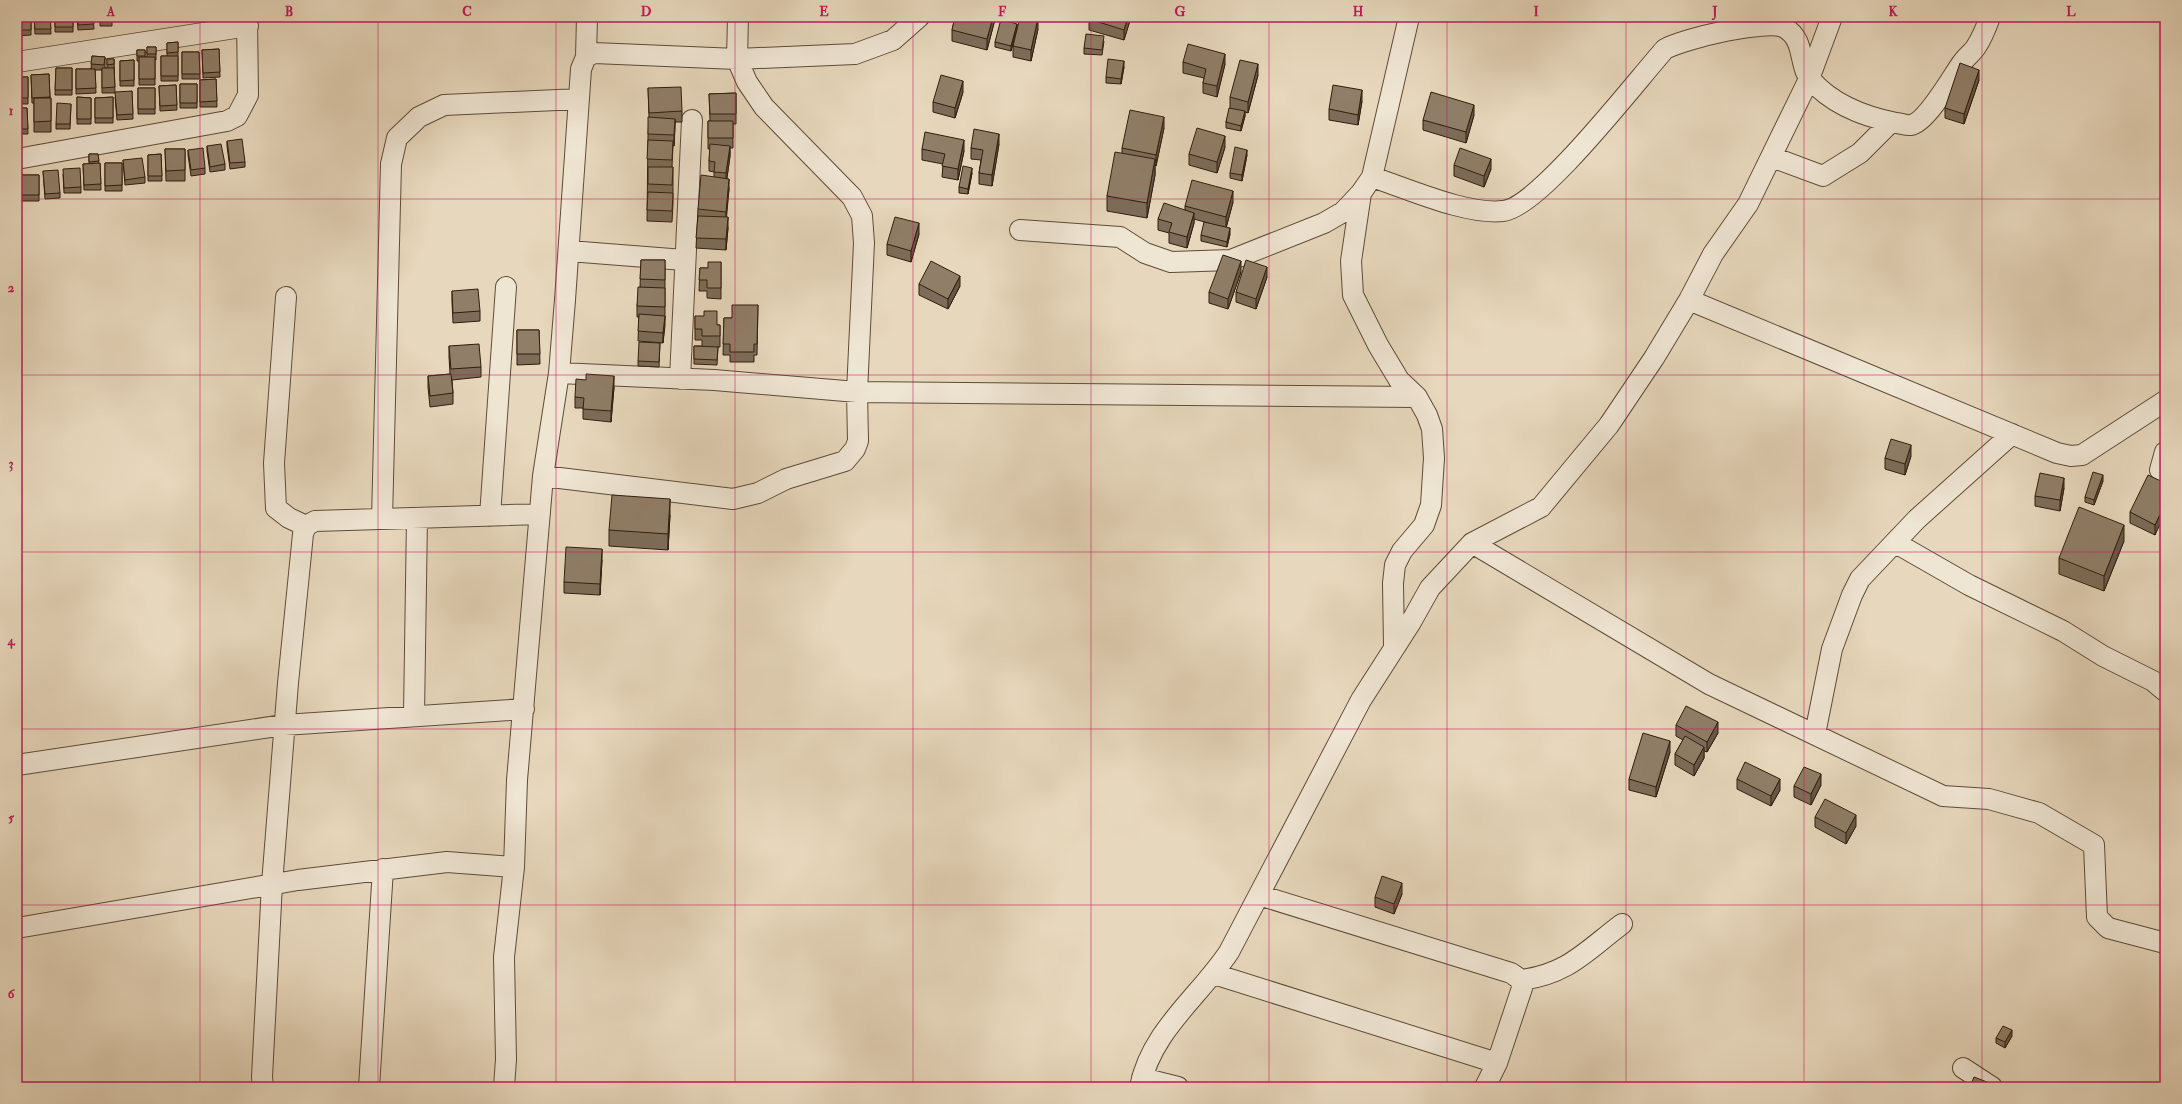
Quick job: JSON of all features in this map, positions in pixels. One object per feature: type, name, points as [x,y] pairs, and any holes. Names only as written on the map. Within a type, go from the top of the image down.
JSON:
[{"type":"street","points":[[504,1087],[506,1059],[504,957],[514,867],[517,780],[543,476],[559,373],[581,69],[586,57],[587,17]]},
{"type":"street","points":[[543,476],[733,499],[758,493],[786,479],[845,461],[855,449],[858,441],[857,392],[864,244],[862,216],[844,187],[764,107],[747,82],[737,59],[738,17]]},
{"type":"street","points":[[586,57],[594,53],[737,59],[855,54],[893,40],[919,17]]},
{"type":"street","points":[[1020,230],[1120,237],[1145,253],[1171,262],[1231,260],[1324,223],[1343,212],[1361,194],[1372,177],[1409,17]]},
{"type":"street","points":[[1178,1087],[1141,1082],[1152,1053],[1165,1028],[1214,974],[1229,952],[1361,700],[1394,646],[1411,622],[1430,588],[1472,543],[1541,507],[1609,425],[1689,300],[1713,254],[1748,204],[1809,79],[1832,17]]},
{"type":"street","points":[[1372,177],[1480,211],[1505,211],[1545,185],[1600,127],[1665,49],[1676,43],[1701,36],[1755,26],[1784,27],[1796,37],[1809,79],[1835,101],[1891,122],[1911,125],[1921,120],[1963,62],[1975,48],[1990,17]]},
{"type":"street","points":[[17,62],[247,22],[248,95],[243,108],[237,116],[227,121],[17,159]]},
{"type":"street","points":[[382,519],[391,164],[397,138],[419,117],[444,105],[579,99]]},
{"type":"street","points":[[680,379],[684,260],[692,120]]},
{"type":"street","points":[[1772,157],[1823,176],[1860,154],[1891,122]]},
{"type":"street","points":[[1361,194],[1351,261],[1353,295],[1378,345],[1399,380],[1417,397],[1432,429],[1434,485],[1432,505],[1424,525],[1402,551],[1395,565],[1393,583],[1394,646]]},
{"type":"street","points":[[569,251],[684,260]]},
{"type":"street","points":[[490,516],[506,287]]},
{"type":"street","points":[[286,298],[274,463],[276,508],[289,518],[306,526],[315,522],[540,514]]},
{"type":"street","points":[[1689,300],[2057,453],[2071,456],[2082,455],[2165,401]]},
{"type":"street","points":[[559,373],[680,379],[857,392],[1417,397]]},
{"type":"street","points":[[1815,734],[1832,649],[1852,595],[1860,579],[1953,485],[1987,458],[2012,434]]},
{"type":"street","points":[[414,715],[417,518]]},
{"type":"street","points":[[263,1087],[262,1077],[272,884],[284,726],[302,542],[306,526]]},
{"type":"street","points":[[1897,540],[1901,546],[1969,585],[2063,631],[2102,656],[2153,681],[2165,691]]},
{"type":"street","points":[[1472,543],[1709,684],[1943,796],[1989,799],[2039,813],[2066,828],[2094,845],[2097,917],[2108,928],[2165,943]]},
{"type":"street","points":[[17,766],[284,726],[414,715],[524,709]]},
{"type":"street","points":[[17,928],[272,884],[447,862],[514,867]]},
{"type":"street","points":[[369,1087],[383,870]]},
{"type":"street","points":[[1259,895],[1511,973],[1521,980],[1540,977],[1562,970],[1622,924]]},
{"type":"street","points":[[1214,974],[1498,1063]]},
{"type":"street","points":[[1485,1087],[1498,1063],[1522,988],[1521,980]]},
{"type":"street","points":[[1963,1068],[1992,1087]]},
{"type":"building","points":[[17,17],[31,17],[31,30],[17,30]]},
{"type":"building","points":[[34,17],[50,17],[51,29],[35,29]]},
{"type":"building","points":[[55,17],[73,17],[73,27],[55,27]]},
{"type":"building","points":[[78,17],[93,17],[94,24],[78,25]]},
{"type":"building","points":[[100,17],[112,17],[112,20],[100,21]]},
{"type":"building","points":[[955,17],[993,17],[987,39],[952,30]]},
{"type":"building","points":[[1020,17],[1038,18],[1031,50],[1013,46]]},
{"type":"building","points":[[1090,17],[1128,17],[1124,30],[1089,19]]},
{"type":"building","points":[[1001,19],[1017,24],[1011,46],[995,42]]},
{"type":"building","points":[[1086,34],[1104,36],[1102,50],[1084,48]]},
{"type":"building","points":[[178,42],[178,52],[167,53],[167,43]]},
{"type":"building","points":[[1188,44],[1225,54],[1217,86],[1203,83],[1206,69],[1183,62]]},
{"type":"building","points":[[147,47],[156,47],[156,54],[147,54]]},
{"type":"building","points":[[219,49],[220,72],[203,73],[202,50]]},
{"type":"building","points":[[137,50],[145,50],[145,56],[137,56]]},
{"type":"building","points":[[182,52],[199,52],[200,74],[182,74]]},
{"type":"building","points":[[92,56],[105,57],[104,65],[91,64]]},
{"type":"building","points":[[161,56],[178,56],[178,76],[161,76]]},
{"type":"building","points":[[139,57],[155,57],[155,79],[139,79]]},
{"type":"building","points":[[107,59],[114,59],[114,64],[107,65]]},
{"type":"building","points":[[1108,59],[1124,61],[1121,79],[1106,77]]},
{"type":"building","points":[[134,60],[134,80],[120,81],[120,61]]},
{"type":"building","points":[[1240,60],[1258,64],[1248,102],[1230,97]]},
{"type":"building","points":[[1960,63],[1979,70],[1964,114],[1945,108]]},
{"type":"building","points":[[56,68],[72,68],[72,90],[55,90]]},
{"type":"building","points":[[102,68],[114,68],[115,87],[102,88]]},
{"type":"building","points":[[76,69],[95,69],[96,88],[76,89]]},
{"type":"building","points":[[49,74],[50,97],[32,98],[31,75]]},
{"type":"building","points":[[941,75],[963,81],[955,108],[933,102]]},
{"type":"building","points":[[17,77],[28,77],[28,98],[17,98]]},
{"type":"building","points":[[216,79],[217,101],[200,102],[200,80]]},
{"type":"building","points":[[180,84],[197,84],[197,103],[180,103]]},
{"type":"building","points":[[176,85],[177,105],[160,106],[159,86]]},
{"type":"building","points":[[1333,85],[1362,90],[1358,115],[1329,109]]},
{"type":"building","points":[[681,87],[682,111],[649,113],[648,88]]},
{"type":"building","points":[[138,88],[155,88],[155,109],[138,109]]},
{"type":"building","points":[[132,91],[133,114],[117,115],[115,92]]},
{"type":"building","points":[[1431,92],[1474,105],[1466,132],[1423,120]]},
{"type":"building","points":[[736,93],[736,114],[710,114],[709,94]]},
{"type":"building","points":[[77,97],[91,98],[91,119],[77,119]]},
{"type":"building","points":[[113,97],[113,118],[95,118],[95,98]]},
{"type":"building","points":[[34,98],[51,98],[51,121],[34,122]]},
{"type":"building","points":[[57,103],[71,104],[70,124],[56,124]]},
{"type":"building","points":[[17,108],[27,108],[28,129],[17,129]]},
{"type":"building","points":[[1229,108],[1245,111],[1241,126],[1226,122]]},
{"type":"building","points":[[1130,110],[1164,117],[1156,155],[1122,148]]},
{"type":"building","points":[[648,117],[675,119],[674,135],[648,134]]},
{"type":"building","points":[[708,121],[733,121],[733,138],[708,138]]},
{"type":"building","points":[[1197,128],[1225,136],[1217,162],[1189,154]]},
{"type":"building","points":[[974,129],[999,134],[992,175],[979,173],[983,150],[971,148]]},
{"type":"building","points":[[925,132],[964,140],[958,169],[942,166],[945,154],[922,149]]},
{"type":"building","points":[[242,139],[245,162],[230,163],[227,141]]},
{"type":"building","points":[[648,140],[673,141],[672,160],[647,159]]},
{"type":"building","points":[[221,144],[225,164],[210,167],[207,146]]},
{"type":"building","points":[[710,144],[730,146],[726,173],[714,172],[715,162],[709,161]]},
{"type":"building","points":[[1235,147],[1247,150],[1242,175],[1230,173]]},
{"type":"building","points":[[203,148],[205,168],[191,170],[188,150]]},
{"type":"building","points":[[1460,148],[1491,159],[1484,176],[1454,165]]},
{"type":"building","points":[[165,149],[185,149],[185,170],[166,171]]},
{"type":"building","points":[[1115,152],[1155,159],[1147,203],[1107,196]]},
{"type":"building","points":[[89,154],[98,154],[99,161],[89,162]]},
{"type":"building","points":[[161,154],[162,176],[148,176],[148,155]]},
{"type":"building","points":[[142,158],[145,177],[125,180],[123,160]]},
{"type":"building","points":[[100,163],[101,184],[84,185],[83,164]]},
{"type":"building","points":[[105,163],[122,163],[122,185],[105,186]]},
{"type":"building","points":[[963,166],[972,168],[968,189],[959,187]]},
{"type":"building","points":[[648,167],[673,167],[672,185],[648,184]]},
{"type":"building","points":[[80,168],[81,187],[64,188],[63,169]]},
{"type":"building","points":[[58,170],[60,193],[45,194],[43,171]]},
{"type":"building","points":[[21,175],[39,175],[39,195],[21,195]]},
{"type":"building","points":[[701,175],[729,179],[726,212],[698,209]]},
{"type":"building","points":[[1192,180],[1233,191],[1226,217],[1185,206]]},
{"type":"building","points":[[648,192],[673,193],[672,211],[647,210]]},
{"type":"building","points":[[1164,203],[1194,213],[1187,237],[1169,232],[1172,223],[1158,219]]},
{"type":"building","points":[[698,216],[728,217],[726,239],[696,238]]},
{"type":"building","points":[[895,217],[919,223],[911,251],[887,244]]},
{"type":"building","points":[[1204,222],[1230,228],[1227,242],[1201,235]]},
{"type":"building","points":[[1223,255],[1241,261],[1228,299],[1209,292]]},
{"type":"building","points":[[641,260],[665,260],[665,280],[640,279]]},
{"type":"building","points":[[1246,260],[1267,267],[1256,299],[1236,292]]},
{"type":"building","points":[[931,261],[960,276],[948,299],[919,284]]},
{"type":"building","points":[[708,262],[721,262],[721,288],[707,288],[707,280],[699,280],[700,268],[708,268]]},
{"type":"building","points":[[638,287],[665,288],[665,307],[637,306]]},
{"type":"building","points":[[478,289],[480,311],[453,313],[452,291]]},
{"type":"building","points":[[732,305],[758,305],[757,344],[754,344],[754,352],[730,352],[730,344],[723,344],[724,318],[732,318]]},
{"type":"building","points":[[704,311],[717,311],[717,325],[720,325],[720,336],[702,336],[702,329],[695,329],[695,316],[704,316]]},
{"type":"building","points":[[639,314],[665,316],[663,333],[638,331]]},
{"type":"building","points":[[517,330],[539,330],[540,354],[517,354]]},
{"type":"building","points":[[639,342],[660,343],[659,362],[638,361]]},
{"type":"building","points":[[479,344],[481,367],[451,369],[449,346]]},
{"type":"building","points":[[694,346],[718,347],[717,360],[694,359]]},
{"type":"building","points":[[451,374],[453,393],[430,396],[428,376]]},
{"type":"building","points":[[586,374],[614,376],[611,411],[583,409],[584,398],[575,397],[576,379],[586,380]]},
{"type":"building","points":[[1891,439],[1911,445],[1905,464],[1885,458]]},
{"type":"building","points":[[2093,472],[2103,475],[2094,500],[2085,497]]},
{"type":"building","points":[[2040,473],[2064,478],[2060,500],[2035,496]]},
{"type":"building","points":[[2148,475],[2165,483],[2165,504],[2155,525],[2130,512]]},
{"type":"building","points":[[612,495],[670,499],[668,534],[609,530]]},
{"type":"building","points":[[2079,507],[2124,525],[2104,576],[2059,558]]},
{"type":"building","points":[[566,547],[602,549],[600,584],[564,582]]},
{"type":"building","points":[[1686,706],[1718,722],[1707,742],[1676,725]]},
{"type":"building","points":[[1643,733],[1670,741],[1656,787],[1629,779]]},
{"type":"building","points":[[1685,736],[1704,747],[1694,765],[1675,754]]},
{"type":"building","points":[[1745,762],[1780,779],[1771,796],[1737,779]]},
{"type":"building","points":[[1804,767],[1821,774],[1811,794],[1794,786]]},
{"type":"building","points":[[1825,799],[1856,815],[1846,833],[1815,817]]},
{"type":"building","points":[[1382,876],[1402,883],[1394,904],[1375,897]]},
{"type":"building","points":[[2003,1026],[2012,1030],[2005,1042],[1996,1038]]},
{"type":"building","points":[[1974,1077],[1987,1082],[1986,1087],[1970,1087]]}]
